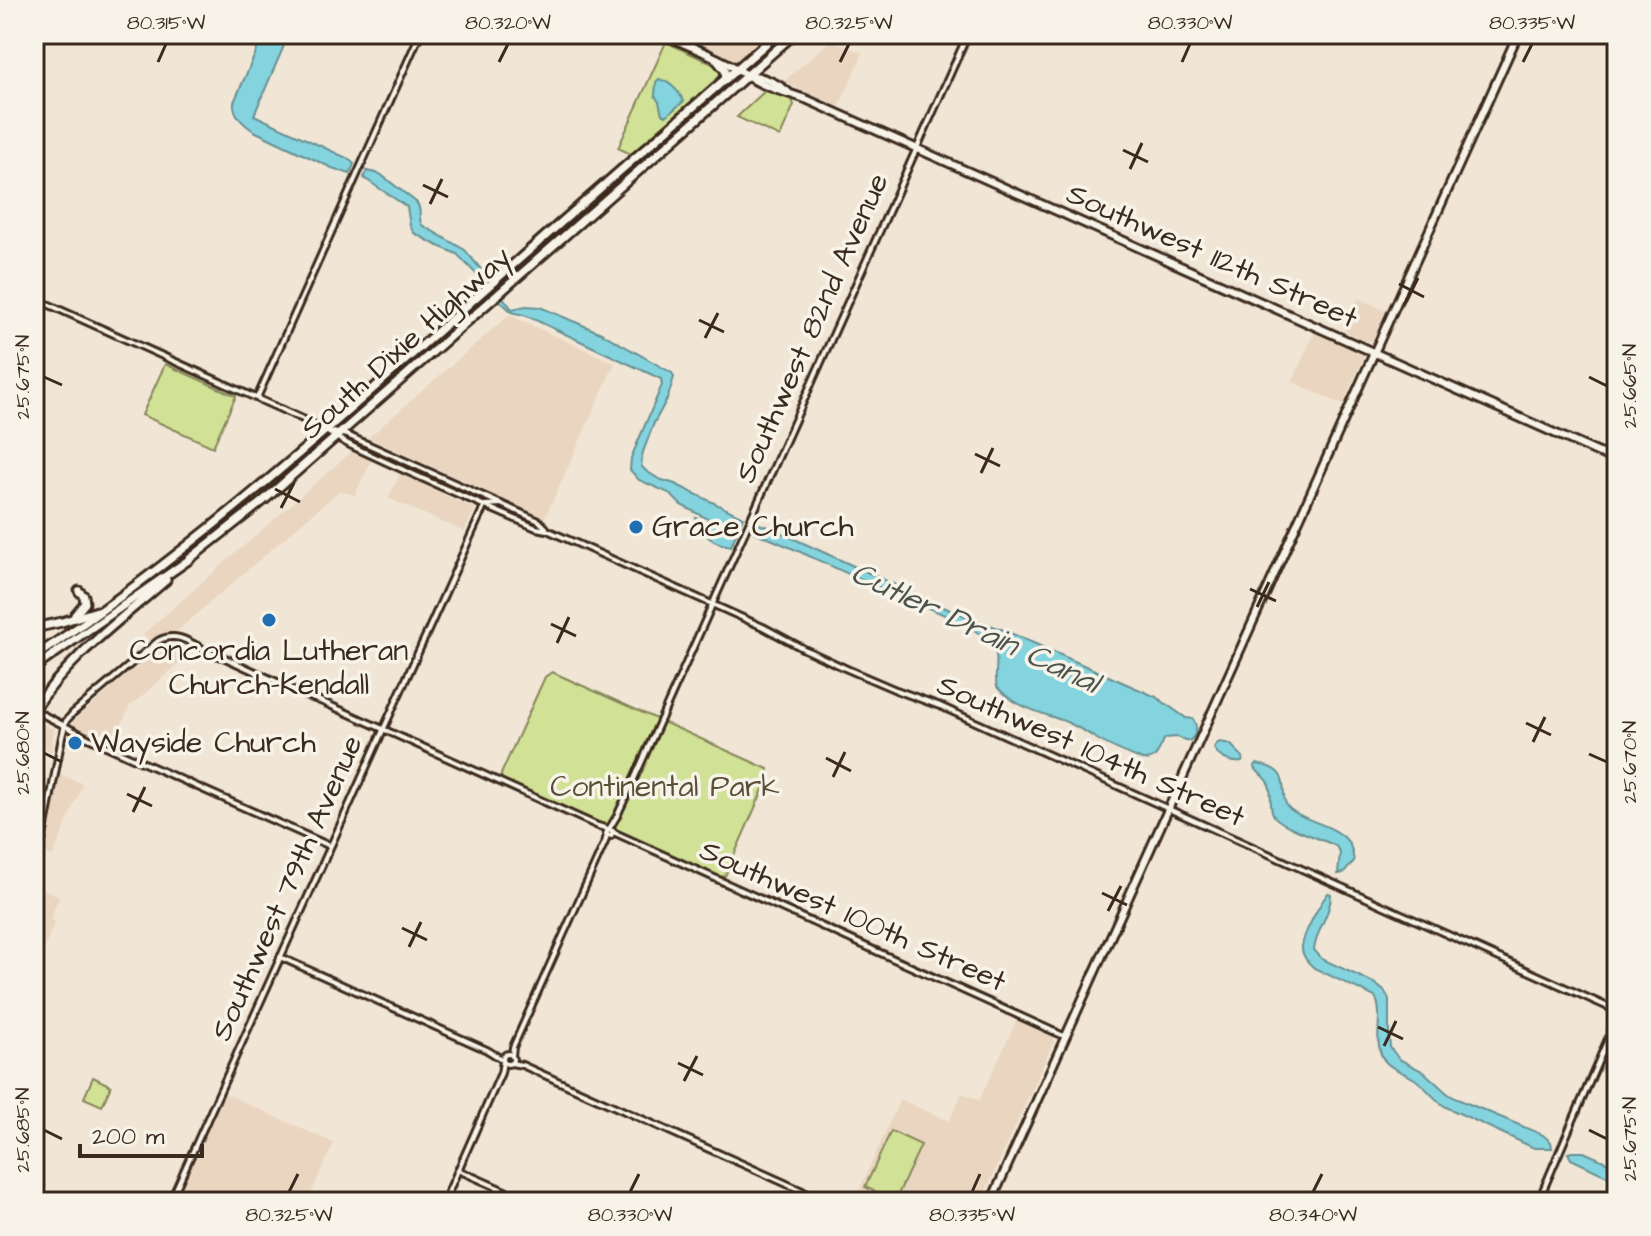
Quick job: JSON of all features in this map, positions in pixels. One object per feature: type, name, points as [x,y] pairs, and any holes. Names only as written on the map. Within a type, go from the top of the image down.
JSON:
[{"type":"highway","name":"South Dixie Highway","points":[[34,657],[191,543],[326,431],[777,34]]},
{"type":"highway","name":"South Dixie Highway","points":[[34,668],[187,561],[263,501],[794,34]]},
{"type":"highway","points":[[716,59],[725,70],[726,79]]},
{"type":"highway","points":[[634,159],[645,165]]},
{"type":"highway","points":[[34,710],[63,671],[89,645],[187,561]]},
{"type":"highway","points":[[71,619],[85,603],[79,591]]},
{"type":"highway","points":[[34,628],[103,609]]},
{"type":"main road","name":"Southwest 112th Street","points":[[662,34],[1617,461]]},
{"type":"main road","points":[[991,1202],[1518,34]]},
{"type":"street","points":[[257,398],[420,34]]},
{"type":"street","name":"Southwest 82nd Avenue","points":[[444,1202],[968,34]]},
{"type":"street","name":"Southwest 104th Street","points":[[34,298],[257,398],[338,436],[362,451],[536,528],[547,530],[847,669],[940,706],[1617,1011]]},
{"type":"street","points":[[354,439],[352,431],[355,420]]},
{"type":"street","name":"Southwest 104th Street","points":[[338,436],[374,447],[539,521],[547,530]]},
{"type":"street","points":[[362,451],[374,447]]},
{"type":"street","points":[[485,505],[501,504]]},
{"type":"street","name":"Southwest 79th Avenue","points":[[170,1202],[485,505]]},
{"type":"street","name":"Southwest 100th Street","points":[[64,726],[73,713],[158,641],[168,636],[178,637],[1066,1037]]},
{"type":"street","points":[[34,710],[151,767],[330,846]]},
{"type":"street","points":[[34,884],[64,726]]},
{"type":"street","points":[[280,957],[827,1202]]},
{"type":"street","points":[[1538,1202],[1617,1018]]},
{"type":"street","points":[[458,1170],[530,1202]]},
{"type":"shaded area","points":[[772,34],[737,65],[673,36]]},
{"type":"shaded area","points":[[831,40],[863,53],[839,107],[783,82]]},
{"type":"shaded area","points":[[1359,298],[1386,311],[1372,341],[1344,331]]},
{"type":"shaded area","points":[[509,315],[615,363],[545,518],[368,438]]},
{"type":"shaded area","points":[[1314,333],[1363,355],[1343,405],[1292,382]]},
{"type":"shaded area","points":[[351,452],[371,461],[355,495],[339,491],[175,633],[164,634],[152,643],[143,634]]},
{"type":"shaded area","points":[[400,474],[475,509],[464,532],[388,498]]},
{"type":"shaded area","points":[[172,639],[197,648],[130,706],[109,753],[75,738],[73,721]]},
{"type":"shaded area","points":[[42,723],[54,729],[51,752],[37,745],[34,751],[34,730]]},
{"type":"shaded area","points":[[58,773],[83,784],[53,856],[42,853]]},
{"type":"shaded area","points":[[39,889],[60,896],[50,919],[55,922],[34,972],[34,908]]},
{"type":"shaded area","points":[[1017,1020],[1053,1037],[1054,1041],[981,1202],[854,1202],[900,1099],[949,1121],[962,1093],[979,1100]]},
{"type":"shaded area","points":[[224,1093],[334,1143],[307,1202],[175,1202]]},
{"type":"green space","points":[[666,42],[719,67],[722,77],[633,155],[618,148]]},
{"type":"green space","points":[[767,89],[792,100],[794,105],[780,137],[737,117]]},
{"type":"green space","points":[[165,364],[236,396],[213,447],[142,415]]},
{"type":"green space","points":[[286,471],[233,520],[125,601],[34,664],[161,573]]},
{"type":"green space","name":"Continental Park","points":[[552,672],[768,769],[769,776],[725,876],[719,878],[502,779],[501,774],[545,677]]},
{"type":"green space","points":[[93,1077],[111,1086],[102,1106],[84,1098]]},
{"type":"green space","points":[[891,1131],[921,1145],[895,1201],[865,1187]]},
{"type":"water","points":[[264,34],[289,34],[254,115],[349,159],[354,164],[350,174],[254,131],[237,115],[234,102]]},
{"type":"water","points":[[659,79],[674,87],[684,101],[666,116],[662,114],[655,96]]},
{"type":"water","points":[[367,171],[380,174],[416,202],[422,225],[465,250],[489,279],[485,283],[457,254],[414,233],[407,207],[364,178]]},
{"type":"water","points":[[502,296],[512,309],[540,307],[601,333],[672,373],[674,377],[668,397],[643,452],[642,467],[659,479],[743,517],[731,546],[704,534],[696,518],[706,523],[708,519],[681,505],[669,493],[639,480],[630,470],[631,458],[662,385],[661,379],[527,316],[512,312],[498,299]]},
{"type":"water","name":"Cutler Drain Canal","points":[[755,523],[1156,697],[1186,718],[1193,719],[1195,734],[1189,741],[1165,738],[1155,756],[1143,760],[1069,723],[1021,705],[997,687],[995,650],[985,637],[942,614],[756,533],[752,530]]},
{"type":"water","points":[[1220,742],[1230,744],[1243,757],[1242,762],[1222,758],[1214,748]]},
{"type":"water","points":[[1254,766],[1270,767],[1282,778],[1284,798],[1290,809],[1337,832],[1349,843],[1354,861],[1344,873],[1338,874],[1340,853],[1336,846],[1293,828],[1274,816],[1269,785]]},
{"type":"water","points":[[1328,893],[1331,894],[1329,908],[1314,950],[1322,959],[1374,983],[1384,991],[1389,999],[1390,1047],[1399,1059],[1424,1072],[1455,1098],[1543,1135],[1551,1142],[1552,1148],[1534,1148],[1446,1107],[1417,1081],[1383,1059],[1378,1040],[1379,1008],[1375,997],[1314,968],[1302,952],[1306,933]]},
{"type":"water","points":[[1584,1152],[1617,1167],[1617,1181],[1571,1159],[1568,1153]]},
{"type":"place","name":"Grace Church","points":[[636,527]]},
{"type":"place","name":"Concordia Lutheran Church-Kendall","points":[[269,620]]},
{"type":"place","name":"Wayside Church","points":[[75,743]]}]
